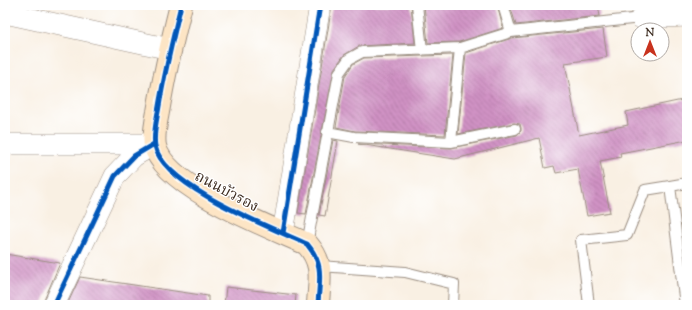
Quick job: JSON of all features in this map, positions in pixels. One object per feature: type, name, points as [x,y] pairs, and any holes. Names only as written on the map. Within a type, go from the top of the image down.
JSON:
[{"type":"street","points":[[154,144],[161,92],[181,5]]},
{"type":"street","points":[[283,233],[320,5]]},
{"type":"street","points":[[5,13],[170,49]]},
{"type":"street","points":[[641,18],[687,16]]},
{"type":"street","points":[[5,144],[154,144]]},
{"type":"street","points":[[54,305],[114,176],[134,156],[154,144]]},
{"type":"street","name":"ถนนบัวรอง","points":[[154,144],[165,165],[186,184],[198,192],[308,244]]},
{"type":"street","points":[[308,244],[315,254],[320,266],[318,305]]},
{"type":"lane","points":[[417,5],[422,50]]},
{"type":"lane","points":[[503,5],[511,32]]},
{"type":"lane","points":[[308,244],[327,132],[339,73],[349,59],[362,52],[460,48],[511,32],[641,18]]},
{"type":"lane","points":[[451,142],[460,48]]},
{"type":"lane","points":[[327,132],[354,137],[451,142],[516,129]]},
{"type":"lane","points":[[589,305],[582,240],[627,235],[645,190],[687,183]]},
{"type":"lane","points":[[670,186],[685,305]]},
{"type":"lane","points":[[320,266],[404,272],[454,284],[453,305]]},
{"type":"building","points":[[332,5],[411,5],[415,43],[359,46],[344,55],[334,69],[306,214],[298,213]]},
{"type":"building","points":[[424,5],[497,5],[503,28],[459,42],[428,43]]},
{"type":"building","points":[[510,5],[598,5],[600,16],[516,25]]},
{"type":"building","points":[[603,29],[607,57],[565,63],[579,135],[628,125],[626,112],[687,99],[687,140],[620,153],[621,157],[600,161],[610,212],[587,216],[578,169],[556,173],[554,166],[545,168],[539,138],[455,159],[358,144],[451,148],[517,135],[521,131],[520,124],[514,123],[458,134],[466,53],[512,38]]},
{"type":"building","points":[[453,55],[445,135],[355,131],[336,127],[345,76],[353,64],[364,58]]},
{"type":"building","points":[[333,140],[338,141],[325,216],[319,215]]},
{"type":"building","points":[[5,254],[60,263],[42,305],[5,305]]},
{"type":"building","points":[[80,277],[208,296],[208,305],[67,305]]},
{"type":"building","points":[[226,287],[296,295],[295,305],[224,305]]},
{"type":"cycle path","points":[[181,5],[160,99],[154,138],[155,146],[163,161],[177,176],[197,191],[220,204],[307,244],[313,252],[319,266],[320,280],[318,305]]},
{"type":"cycle path","points":[[283,233],[320,5]]},
{"type":"cycle path","points":[[54,305],[115,176],[134,156],[154,144]]}]
